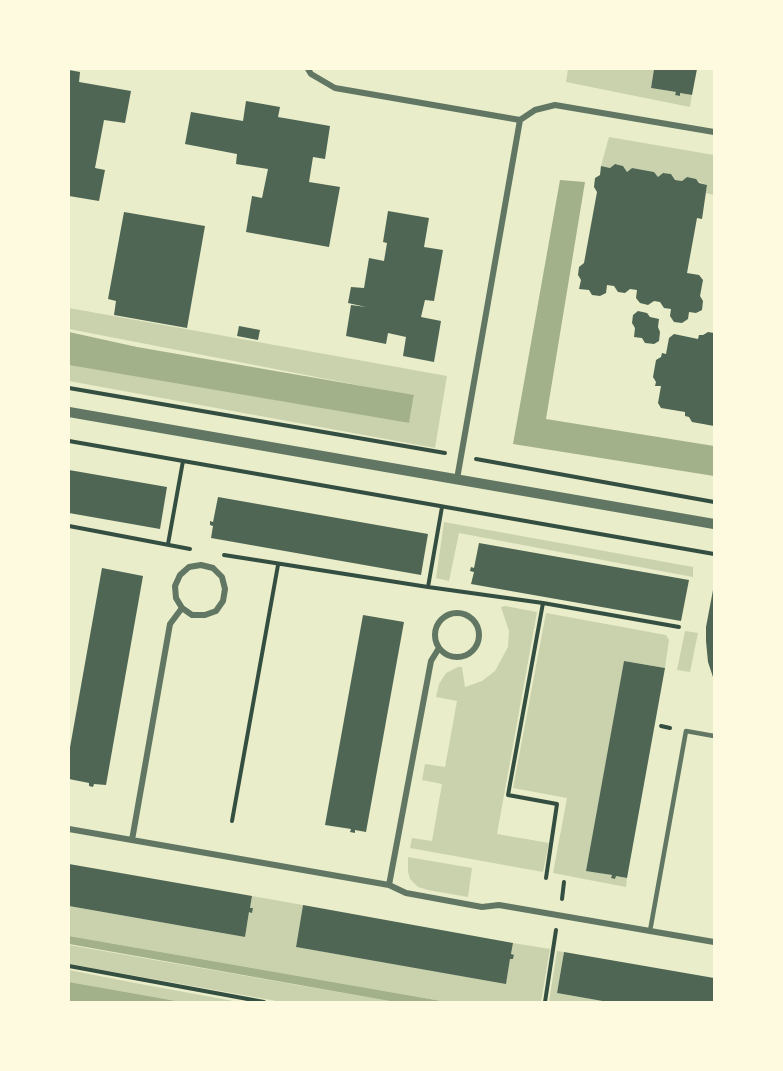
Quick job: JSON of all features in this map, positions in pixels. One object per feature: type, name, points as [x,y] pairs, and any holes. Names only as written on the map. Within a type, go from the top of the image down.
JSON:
[{"type":"street","points":[[308,69],[311,74],[335,88],[520,120],[536,110],[555,105],[714,132]]},
{"type":"street","points":[[457,479],[520,120]]},
{"type":"street","points":[[69,412],[714,524]]},
{"type":"street","points":[[201,565],[213,568],[222,577],[225,589],[223,601],[216,610],[205,615],[192,615],[182,608],[176,598],[175,586],[180,575],[189,567],[201,565]]},
{"type":"street","points":[[132,840],[170,624],[182,608]]},
{"type":"street","points":[[454,613],[464,614],[472,619],[478,628],[475,648],[467,655],[457,657],[447,655],[439,648],[434,638],[436,626],[443,617],[454,613]]},
{"type":"street","points":[[389,885],[431,661],[439,648]]},
{"type":"street","points":[[69,829],[389,885],[406,893],[482,907],[500,904],[714,941]]},
{"type":"lane","points":[[651,931],[686,731],[714,736]]},
{"type":"path","points":[[69,388],[714,502]]},
{"type":"path","points":[[69,441],[714,554]]},
{"type":"path","points":[[168,544],[183,461]]},
{"type":"path","points":[[428,587],[442,507]]},
{"type":"path","points":[[69,526],[192,549]]},
{"type":"path","points":[[214,553],[278,565],[543,603],[679,627]]},
{"type":"path","points":[[232,821],[278,565]]},
{"type":"path","points":[[543,603],[508,795],[557,804],[546,878]]},
{"type":"path","points":[[545,1002],[564,882]]},
{"type":"path","points":[[69,966],[264,1002]]},
{"type":"shaded area","points":[[568,69],[654,69],[651,88],[676,92],[676,95],[680,96],[680,93],[692,95],[690,107],[566,82]]},
{"type":"shaded area","points":[[609,137],[714,155],[714,195],[706,193],[707,185],[687,177],[682,181],[675,180],[671,174],[663,173],[658,177],[654,172],[632,168],[627,172],[623,166],[615,164],[610,168],[601,166]]},
{"type":"shaded area","points":[[560,180],[585,182],[546,419],[714,446],[714,476],[513,444]]},
{"type":"shaded area","points":[[69,308],[447,376],[435,448],[69,381],[69,364],[409,423],[414,396],[69,329]]},
{"type":"shaded area","points":[[69,332],[137,347],[414,395],[409,423],[69,365]]},
{"type":"shaded area","points":[[444,522],[693,567],[693,577],[459,533],[449,581],[436,578]]},
{"type":"shaded area","points":[[501,607],[537,612],[497,834],[549,843],[543,872],[410,848],[412,838],[432,841],[442,784],[422,780],[425,764],[445,767],[457,701],[436,697],[439,684],[446,673],[458,667],[462,667],[465,687],[482,681],[495,671],[508,647],[509,631]]},
{"type":"shaded area","points":[[546,613],[666,635],[669,640],[665,668],[624,661],[587,870],[612,875],[611,878],[615,879],[616,876],[627,878],[626,887],[553,873],[567,798],[513,788]]},
{"type":"shaded area","points":[[685,631],[698,633],[690,672],[677,670]]},
{"type":"shaded area","points":[[408,857],[472,868],[468,897],[418,887],[410,879]]},
{"type":"shaded area","points":[[252,896],[303,905],[296,947],[506,983],[510,959],[514,956],[511,954],[513,943],[550,949],[541,1002],[447,1002],[69,936],[69,906],[245,937],[249,912],[253,909],[250,908]]},
{"type":"shaded area","points":[[69,936],[447,1002],[395,1002],[69,944]]},
{"type":"shaded area","points":[[69,945],[395,1002],[282,1002],[69,964]]},
{"type":"shaded area","points":[[557,951],[564,952],[557,993],[608,1002],[549,1002]]},
{"type":"shaded area","points":[[69,970],[239,1002],[182,1002],[69,982]]},
{"type":"shaded area","points":[[69,982],[182,1002],[69,1002]]},
{"type":"building","points":[[654,69],[697,69],[692,95],[680,93],[680,96],[675,95],[676,92],[651,88]]},
{"type":"building","points":[[69,70],[80,72],[79,82],[131,91],[125,123],[104,120],[95,168],[105,170],[99,201],[69,196]]},
{"type":"building","points":[[246,101],[280,107],[278,117],[330,126],[325,159],[313,157],[309,182],[340,187],[329,247],[246,232],[252,196],[262,198],[268,169],[236,164],[237,154],[185,144],[191,112],[243,121]]},
{"type":"building","points":[[615,164],[623,166],[627,172],[632,168],[654,172],[658,177],[663,173],[671,174],[675,180],[682,181],[687,177],[707,185],[702,219],[697,218],[687,273],[699,275],[703,280],[700,296],[703,301],[702,310],[696,313],[689,312],[688,319],[682,323],[674,322],[670,316],[671,309],[664,308],[660,302],[654,301],[648,305],[640,303],[636,298],[637,290],[618,292],[614,286],[607,285],[606,293],[600,296],[592,295],[589,290],[579,289],[581,280],[578,275],[579,267],[584,263],[597,192],[594,187],[595,178],[600,175],[601,166],[610,168]]},
{"type":"building","points":[[388,211],[429,218],[424,247],[443,250],[434,301],[425,300],[421,317],[441,321],[434,362],[403,356],[406,337],[388,333],[386,344],[346,336],[351,305],[366,307],[348,303],[351,287],[364,288],[369,258],[384,261],[387,243],[383,242]]},
{"type":"building","points":[[124,212],[205,226],[187,328],[114,315],[116,301],[108,299]]},
{"type":"building","points":[[638,311],[659,319],[659,341],[654,344],[645,343],[642,338],[634,337],[633,315]]},
{"type":"building","points":[[239,326],[260,330],[258,340],[237,336]]},
{"type":"building","points":[[714,333],[714,426],[692,422],[689,417],[685,416],[685,412],[661,408],[658,403],[661,386],[655,386],[656,382],[653,377],[656,360],[661,357],[662,353],[666,354],[669,338],[674,334],[698,339],[699,335]]},
{"type":"building","points":[[69,470],[167,487],[160,529],[69,513]]},
{"type":"building","points":[[218,497],[428,534],[421,575],[211,538],[213,526],[210,525],[210,521],[213,522]]},
{"type":"building","points":[[479,543],[689,580],[681,621],[471,584],[474,572],[470,571],[471,567],[474,568]]},
{"type":"building","points":[[102,568],[143,576],[106,785],[94,784],[93,787],[89,786],[89,783],[69,779],[69,753]]},
{"type":"building","points":[[713,590],[714,680],[708,662],[706,641],[706,627]]},
{"type":"building","points":[[363,615],[404,622],[366,832],[355,830],[355,833],[350,832],[351,829],[325,825]]},
{"type":"building","points":[[624,661],[665,668],[627,878],[616,876],[615,879],[611,878],[612,875],[586,871]]},
{"type":"building","points":[[69,864],[252,896],[250,908],[253,908],[252,913],[249,912],[245,937],[69,906]]},
{"type":"building","points":[[303,905],[513,943],[511,954],[514,955],[513,959],[510,959],[506,984],[296,947]]},
{"type":"building","points":[[564,952],[714,978],[714,1002],[608,1002],[557,993]]}]
